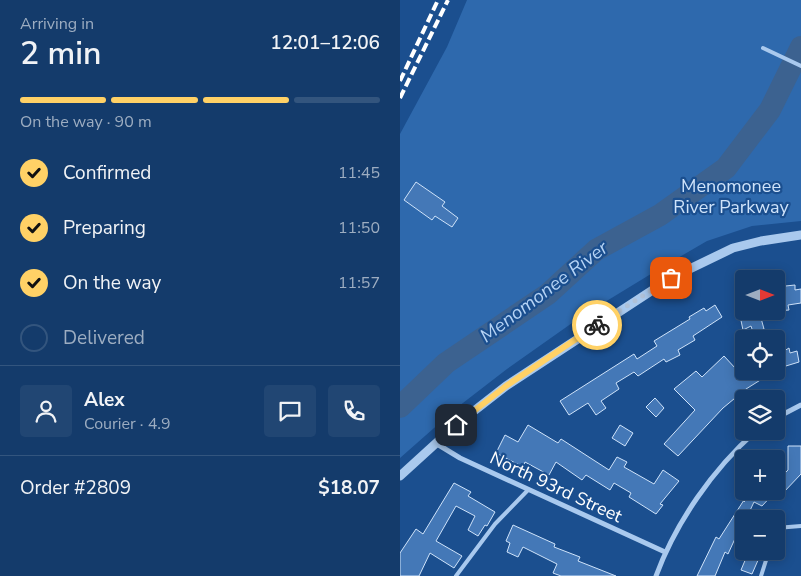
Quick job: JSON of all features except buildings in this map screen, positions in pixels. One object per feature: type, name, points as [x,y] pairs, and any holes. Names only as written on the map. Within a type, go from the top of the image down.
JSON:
[{"type":"street","points":[[400,476],[456,425],[506,386],[671,278],[733,248],[761,241],[801,235]]},
{"type":"street","points":[[785,413],[801,404]]},
{"type":"street","points":[[656,576],[665,552],[694,503],[737,448],[746,440]]},
{"type":"street","name":"North 93rd Street","points":[[437,444],[460,458],[665,552]]},
{"type":"lane","points":[[763,48],[801,66]]},
{"type":"lane","points":[[456,576],[495,524],[528,490]]},
{"type":"lane","points":[[785,527],[801,526]]},
{"type":"lane","points":[[761,576],[766,560]]},
{"type":"green space","name":"Menomonee River Parkway","points":[[467,0],[801,0],[801,221],[752,226],[707,241],[664,266],[582,316],[507,369],[459,406],[400,458],[400,134],[447,47]]},
{"type":"waterway","name":"Menomonee River","points":[[400,407],[446,363],[548,294],[596,250],[660,215],[726,168],[770,110],[801,47]]},
{"type":"railway","points":[[400,81],[438,0]]},
{"type":"railway","points":[[400,98],[448,0]]},
{"type":"way so far","points":[[597,325],[671,278]]},
{"type":"route","points":[[456,425],[506,386],[597,325]]}]
